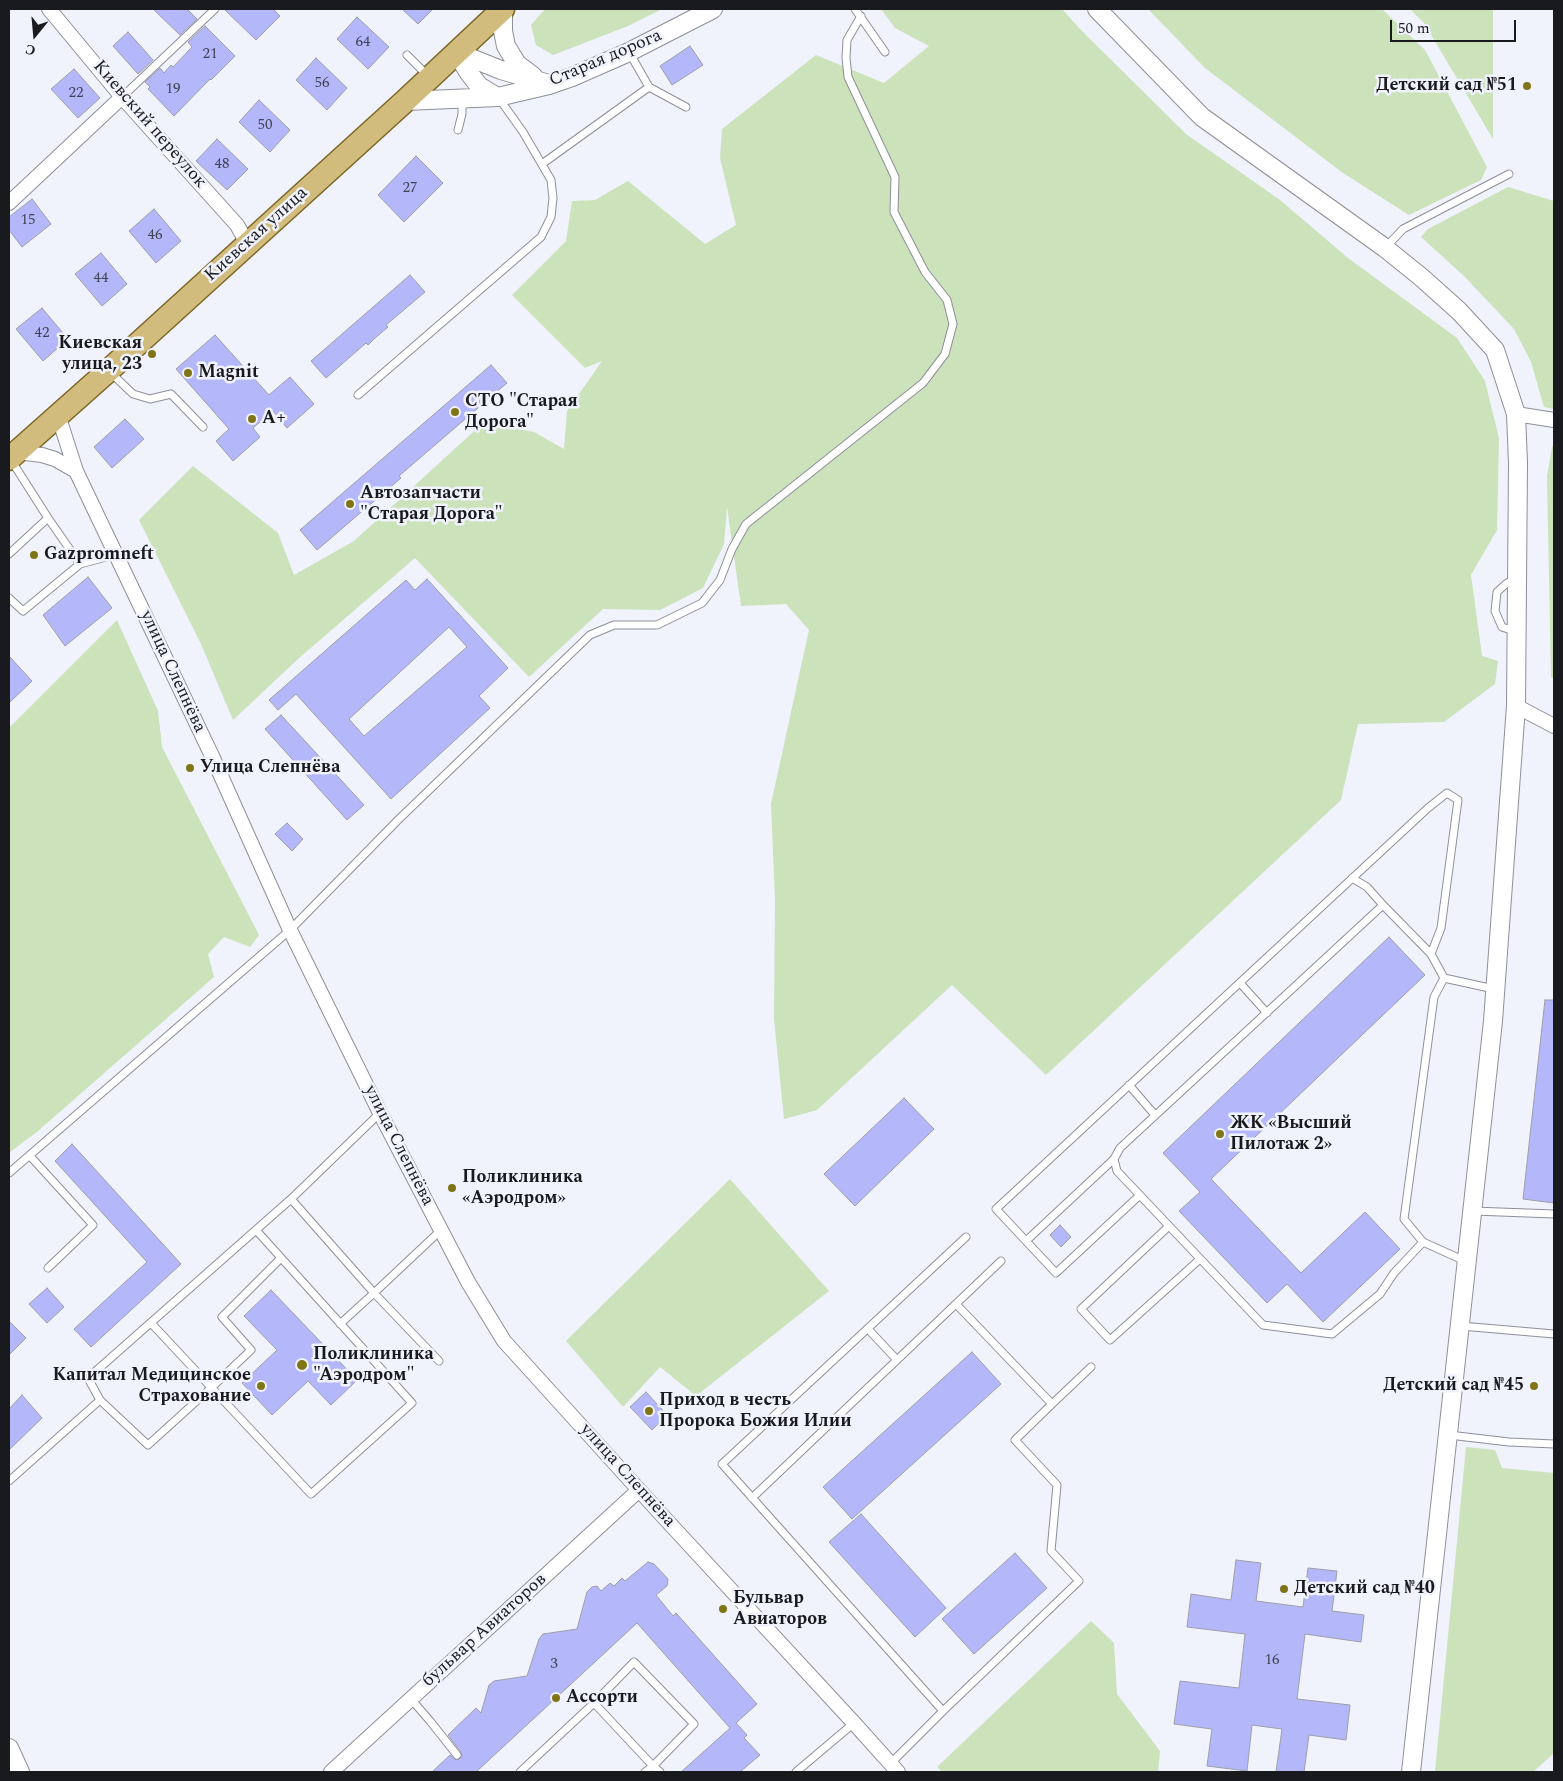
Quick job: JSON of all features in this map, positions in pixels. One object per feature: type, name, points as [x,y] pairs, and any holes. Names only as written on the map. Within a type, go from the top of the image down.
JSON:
[{"type":"main road","name":"Киевская улица","points":[[12,456],[405,101],[503,9]]},
{"type":"street","name":"Киевский переулок","points":[[49,9],[122,97],[237,225],[247,243]]},
{"type":"street","points":[[503,9],[503,31],[506,46],[516,64],[549,84]]},
{"type":"street","name":"Старая дорога","points":[[405,101],[498,97],[549,84],[572,77],[629,52],[713,9]]},
{"type":"street","points":[[1097,9],[1202,117],[1385,248],[1459,311],[1495,350],[1516,414],[1518,463],[1516,706],[1495,989],[1473,1210],[1411,1772]]},
{"type":"street","points":[[456,52],[501,70],[549,84]]},
{"type":"street","points":[[456,52],[479,86],[498,97]]},
{"type":"street","points":[[9,203],[122,97]]},
{"type":"street","points":[[1516,414],[1554,420]]},
{"type":"street","name":"улица Слепнёва","points":[[58,415],[76,471],[213,758],[290,930],[440,1231],[504,1341],[894,1768]]},
{"type":"street","points":[[12,456],[42,455],[55,459],[76,471]]},
{"type":"street","points":[[1516,706],[1554,726]]},
{"type":"street","name":"бульвар Авиаторов","points":[[331,1772],[639,1490]]},
{"type":"street","points":[[9,1748],[20,1772]]},
{"type":"lane","points":[[122,97],[215,9]]},
{"type":"lane","points":[[855,9],[885,52]]},
{"type":"lane","points":[[9,1173],[290,930],[398,820],[590,635],[614,626],[657,625],[702,603],[720,580],[732,550],[746,524],[923,383],[945,354],[953,324],[947,300],[925,272],[894,212],[895,177],[848,77],[847,40],[860,16]]},
{"type":"lane","points":[[629,52],[649,87],[686,107]]},
{"type":"lane","points":[[407,55],[430,78]]},
{"type":"lane","points":[[542,164],[649,87]]},
{"type":"lane","points":[[358,394],[541,237],[551,217],[553,198],[551,180],[524,132],[498,97]]},
{"type":"lane","points":[[458,130],[462,114],[462,99]]},
{"type":"lane","points":[[1385,248],[1403,229],[1509,174]]},
{"type":"lane","points":[[108,370],[133,394],[150,399],[171,394],[203,427]]},
{"type":"lane","points":[[12,456],[48,518],[80,564]]},
{"type":"lane","points":[[9,554],[48,518]]},
{"type":"lane","points":[[9,598],[23,610],[80,564],[117,554]]},
{"type":"lane","points":[[1140,1195],[1056,1273],[996,1209],[1352,878],[1447,793],[1458,800],[1441,928],[1431,954]]},
{"type":"lane","points":[[1352,878],[1367,887],[1431,954],[1444,978],[1495,989]]},
{"type":"lane","points":[[1026,1241],[1114,1159],[1120,1148],[1155,1115],[1383,905]]},
{"type":"lane","points":[[1444,978],[1434,997],[1404,1219],[1423,1242],[1467,1262]]},
{"type":"lane","points":[[1240,983],[1267,1013]]},
{"type":"lane","points":[[1129,1085],[1155,1115]]},
{"type":"lane","points":[[281,1258],[222,1317],[251,1350],[148,1445],[100,1400],[88,1378],[291,1200],[380,1113]]},
{"type":"lane","points":[[30,1156],[93,1225],[48,1268]]},
{"type":"lane","points":[[1114,1159],[1117,1171],[1263,1324],[1332,1334],[1380,1294],[1394,1273],[1423,1242]]},
{"type":"lane","points":[[291,1200],[374,1293],[439,1361]]},
{"type":"lane","points":[[1473,1210],[1554,1214]]},
{"type":"lane","points":[[1169,1226],[1081,1309],[1110,1340],[1200,1260]]},
{"type":"lane","points":[[151,1323],[311,1494],[412,1403],[256,1230]]},
{"type":"lane","points":[[340,1324],[440,1231]]},
{"type":"lane","points":[[942,1711],[722,1464],[966,1237]]},
{"type":"lane","points":[[752,1498],[1001,1262]]},
{"type":"lane","points":[[956,1304],[1052,1404]]},
{"type":"lane","points":[[1460,1326],[1554,1334]]},
{"type":"lane","points":[[868,1329],[897,1360]]},
{"type":"lane","points":[[894,1768],[942,1711],[1079,1581],[1051,1551],[1057,1485],[1015,1440],[1091,1367]]},
{"type":"lane","points":[[9,1481],[100,1400]]},
{"type":"lane","points":[[1448,1435],[1509,1442],[1554,1444]]},
{"type":"lane","points":[[520,1772],[594,1703],[634,1662],[694,1724],[645,1772]]},
{"type":"lane","points":[[411,1700],[458,1755]]},
{"type":"lane","points":[[594,1703],[660,1772]]},
{"type":"lane","points":[[796,1772],[854,1723]]},
{"type":"green space","points":[[545,9],[662,9],[628,26],[553,55],[536,45],[531,25]]},
{"type":"green space","points":[[881,9],[1062,9],[1186,134],[1280,200],[1348,258],[1457,338],[1485,381],[1499,438],[1497,530],[1471,575],[1482,656],[1498,661],[1495,684],[1444,722],[1358,724],[1341,800],[1046,1075],[952,985],[817,1110],[784,1119],[774,1019],[775,901],[771,804],[809,630],[786,604],[741,606],[727,507],[724,544],[703,588],[660,610],[603,609],[529,677],[415,558],[298,659],[233,720],[201,644],[139,520],[193,466],[278,533],[294,575],[354,541],[483,423],[534,432],[564,449],[567,411],[602,361],[585,368],[512,295],[566,241],[572,201],[595,200],[628,181],[705,244],[736,225],[720,158],[722,129],[816,55],[884,83],[929,46],[895,28]]},
{"type":"green space","points":[[1148,9],[1382,9],[1425,50],[1487,167],[1481,180],[1409,215],[1343,173],[1205,68]]},
{"type":"green space","points":[[1410,9],[1493,9],[1493,139],[1424,23]]},
{"type":"green space","points":[[1508,187],[1554,201],[1554,409],[1544,407],[1531,362],[1514,329],[1464,276],[1421,237],[1428,229]]},
{"type":"green space","points":[[1554,445],[1554,679],[1551,677],[1547,476],[1552,447]]},
{"type":"green space","points":[[117,620],[158,711],[162,747],[259,935],[250,947],[224,937],[208,954],[214,977],[38,1131],[9,1153],[9,728]]},
{"type":"green space","points":[[730,1179],[829,1291],[696,1396],[660,1367],[623,1407],[566,1341]]},
{"type":"green space","points":[[1466,1447],[1495,1450],[1502,1468],[1554,1473],[1554,1753],[1533,1772],[1435,1772]]},
{"type":"green space","points":[[1091,1621],[1114,1643],[1117,1694],[1160,1751],[1158,1772],[942,1772],[937,1767]]},
{"type":"building","points":[[153,9],[187,9],[197,19],[180,35]]},
{"type":"building","points":[[224,9],[273,9],[280,16],[256,40]]},
{"type":"building","points":[[402,9],[433,9],[418,24]]},
{"type":"building","points":[[357,17],[389,47],[368,69],[337,39]]},
{"type":"building","points":[[205,26],[235,56],[174,116],[148,89],[150,87],[145,82],[160,68],[164,73],[171,65],[173,67],[192,47],[188,42]]},
{"type":"building","points":[[128,32],[153,60],[138,74],[113,46]]},
{"type":"building","points":[[690,46],[703,65],[672,85],[660,66]]},
{"type":"building","points":[[316,58],[347,88],[327,110],[296,80]]},
{"type":"building","points":[[74,69],[100,98],[78,118],[51,89]]},
{"type":"building","points":[[259,100],[290,130],[270,152],[239,122]]},
{"type":"building","points":[[217,139],[248,169],[227,190],[196,161]]},
{"type":"building","points":[[416,156],[443,183],[404,222],[378,195]]},
{"type":"building","points":[[32,199],[51,224],[22,247],[9,230],[9,217]]},
{"type":"building","points":[[154,209],[181,241],[156,263],[129,231]]},
{"type":"building","points":[[101,253],[127,284],[102,306],[75,274]]},
{"type":"building","points":[[410,275],[425,292],[386,325],[388,327],[368,345],[366,343],[326,378],[311,361]]},
{"type":"building","points":[[42,308],[68,339],[43,361],[16,329]]},
{"type":"building","points":[[215,335],[269,395],[290,377],[314,404],[287,428],[273,411],[253,428],[260,437],[233,461],[216,441],[229,429],[176,369]]},
{"type":"building","points":[[491,365],[507,383],[317,550],[300,530]]},
{"type":"building","points":[[125,419],[144,439],[112,468],[94,447]]},
{"type":"building","points":[[88,577],[112,608],[65,646],[43,615]]},
{"type":"building","points":[[427,579],[508,668],[479,696],[490,708],[391,799],[296,694],[278,710],[269,700],[406,580],[415,590]],"holes":[[[449,627],[467,647],[364,736],[349,719]]]},
{"type":"building","points":[[9,656],[32,681],[9,703]]},
{"type":"building","points":[[281,715],[364,805],[347,820],[265,729]]},
{"type":"building","points":[[287,823],[303,839],[292,851],[275,834]]},
{"type":"building","name":"ЖК «Высший Пилотаж 2»","points":[[1389,937],[1425,975],[1211,1179],[1301,1273],[1365,1212],[1400,1249],[1323,1322],[1287,1284],[1267,1303],[1179,1211],[1200,1192],[1163,1153]]},
{"type":"building","points":[[1545,1000],[1554,1000],[1554,1203],[1523,1199]]},
{"type":"building","points":[[904,1098],[934,1129],[855,1206],[824,1174]]},
{"type":"building","points":[[72,1144],[181,1264],[91,1347],[74,1329],[147,1262],[55,1161]]},
{"type":"building","points":[[1060,1225],[1071,1237],[1061,1247],[1050,1235]]},
{"type":"building","points":[[47,1288],[64,1307],[47,1323],[29,1304]]},
{"type":"building","name":"Поликлиника \"Аэродром\"","points":[[271,1290],[357,1380],[331,1405],[308,1381],[272,1415],[242,1383],[277,1350],[244,1316]]},
{"type":"building","points":[[9,1321],[26,1338],[9,1355]]},
{"type":"building","points":[[972,1352],[1001,1384],[852,1519],[823,1487]]},
{"type":"building","name":"Приход в честь Пророка Божия Илии","points":[[646,1392],[667,1415],[652,1430],[630,1407]]},
{"type":"building","points":[[22,1395],[42,1418],[9,1450],[9,1409]]},
{"type":"building","points":[[861,1514],[946,1608],[915,1637],[829,1542]]},
{"type":"building","points":[[1015,1553],[1047,1588],[974,1654],[942,1619]]},
{"type":"building","points":[[1236,1560],[1261,1563],[1256,1601],[1303,1607],[1308,1568],[1337,1571],[1332,1611],[1364,1615],[1361,1642],[1305,1634],[1297,1699],[1350,1705],[1346,1740],[1309,1735],[1304,1772],[1276,1772],[1282,1729],[1252,1725],[1247,1771],[1207,1766],[1212,1729],[1174,1724],[1180,1681],[1239,1688],[1245,1634],[1187,1627],[1191,1594],[1231,1600]]},
{"type":"building","points":[[648,1562],[654,1564],[668,1579],[667,1586],[656,1595],[673,1616],[676,1613],[757,1704],[736,1723],[747,1735],[744,1738],[760,1755],[740,1772],[681,1772],[730,1728],[637,1623],[476,1772],[432,1772],[450,1755],[456,1760],[462,1757],[461,1752],[448,1735],[476,1708],[481,1713],[489,1685],[494,1681],[527,1676],[539,1639],[543,1634],[577,1629],[587,1592],[592,1587],[597,1586],[601,1591],[610,1583],[614,1586],[622,1578],[625,1581]]},
{"type":"place","name":"Детский сад №51","points":[[1527,86]]},
{"type":"place","name":"Киевская улица, 23","points":[[152,354]]},
{"type":"place","name":"Magnit","points":[[188,373]]},
{"type":"place","name":"СТО \"Старая Дорога\"","points":[[455,412]]},
{"type":"place","name":"А+","points":[[252,419]]},
{"type":"place","name":"Автозапчасти \"Старая Дорога\"","points":[[350,504]]},
{"type":"place","name":"Gazpromneft","points":[[34,555]]},
{"type":"place","name":"Улица Слепнёва","points":[[190,768]]},
{"type":"place","name":"ЖК «Высший Пилотаж 2»","points":[[1220,1134]]},
{"type":"place","name":"Поликлиника «Аэродром»","points":[[452,1188]]},
{"type":"place","name":"Поликлиника \"Аэродром\"","points":[[302,1365]]},
{"type":"place","name":"Капитал Медицинское Страхование","points":[[261,1386]]},
{"type":"place","name":"Детский сад №45","points":[[1534,1386]]},
{"type":"place","name":"Приход в честь Пророка Божия Илии","points":[[649,1411]]},
{"type":"place","name":"Детский сад №40","points":[[1284,1589]]},
{"type":"place","name":"Бульвар Авиаторов","points":[[723,1609]]},
{"type":"place","name":"Ассорти","points":[[556,1698]]}]
